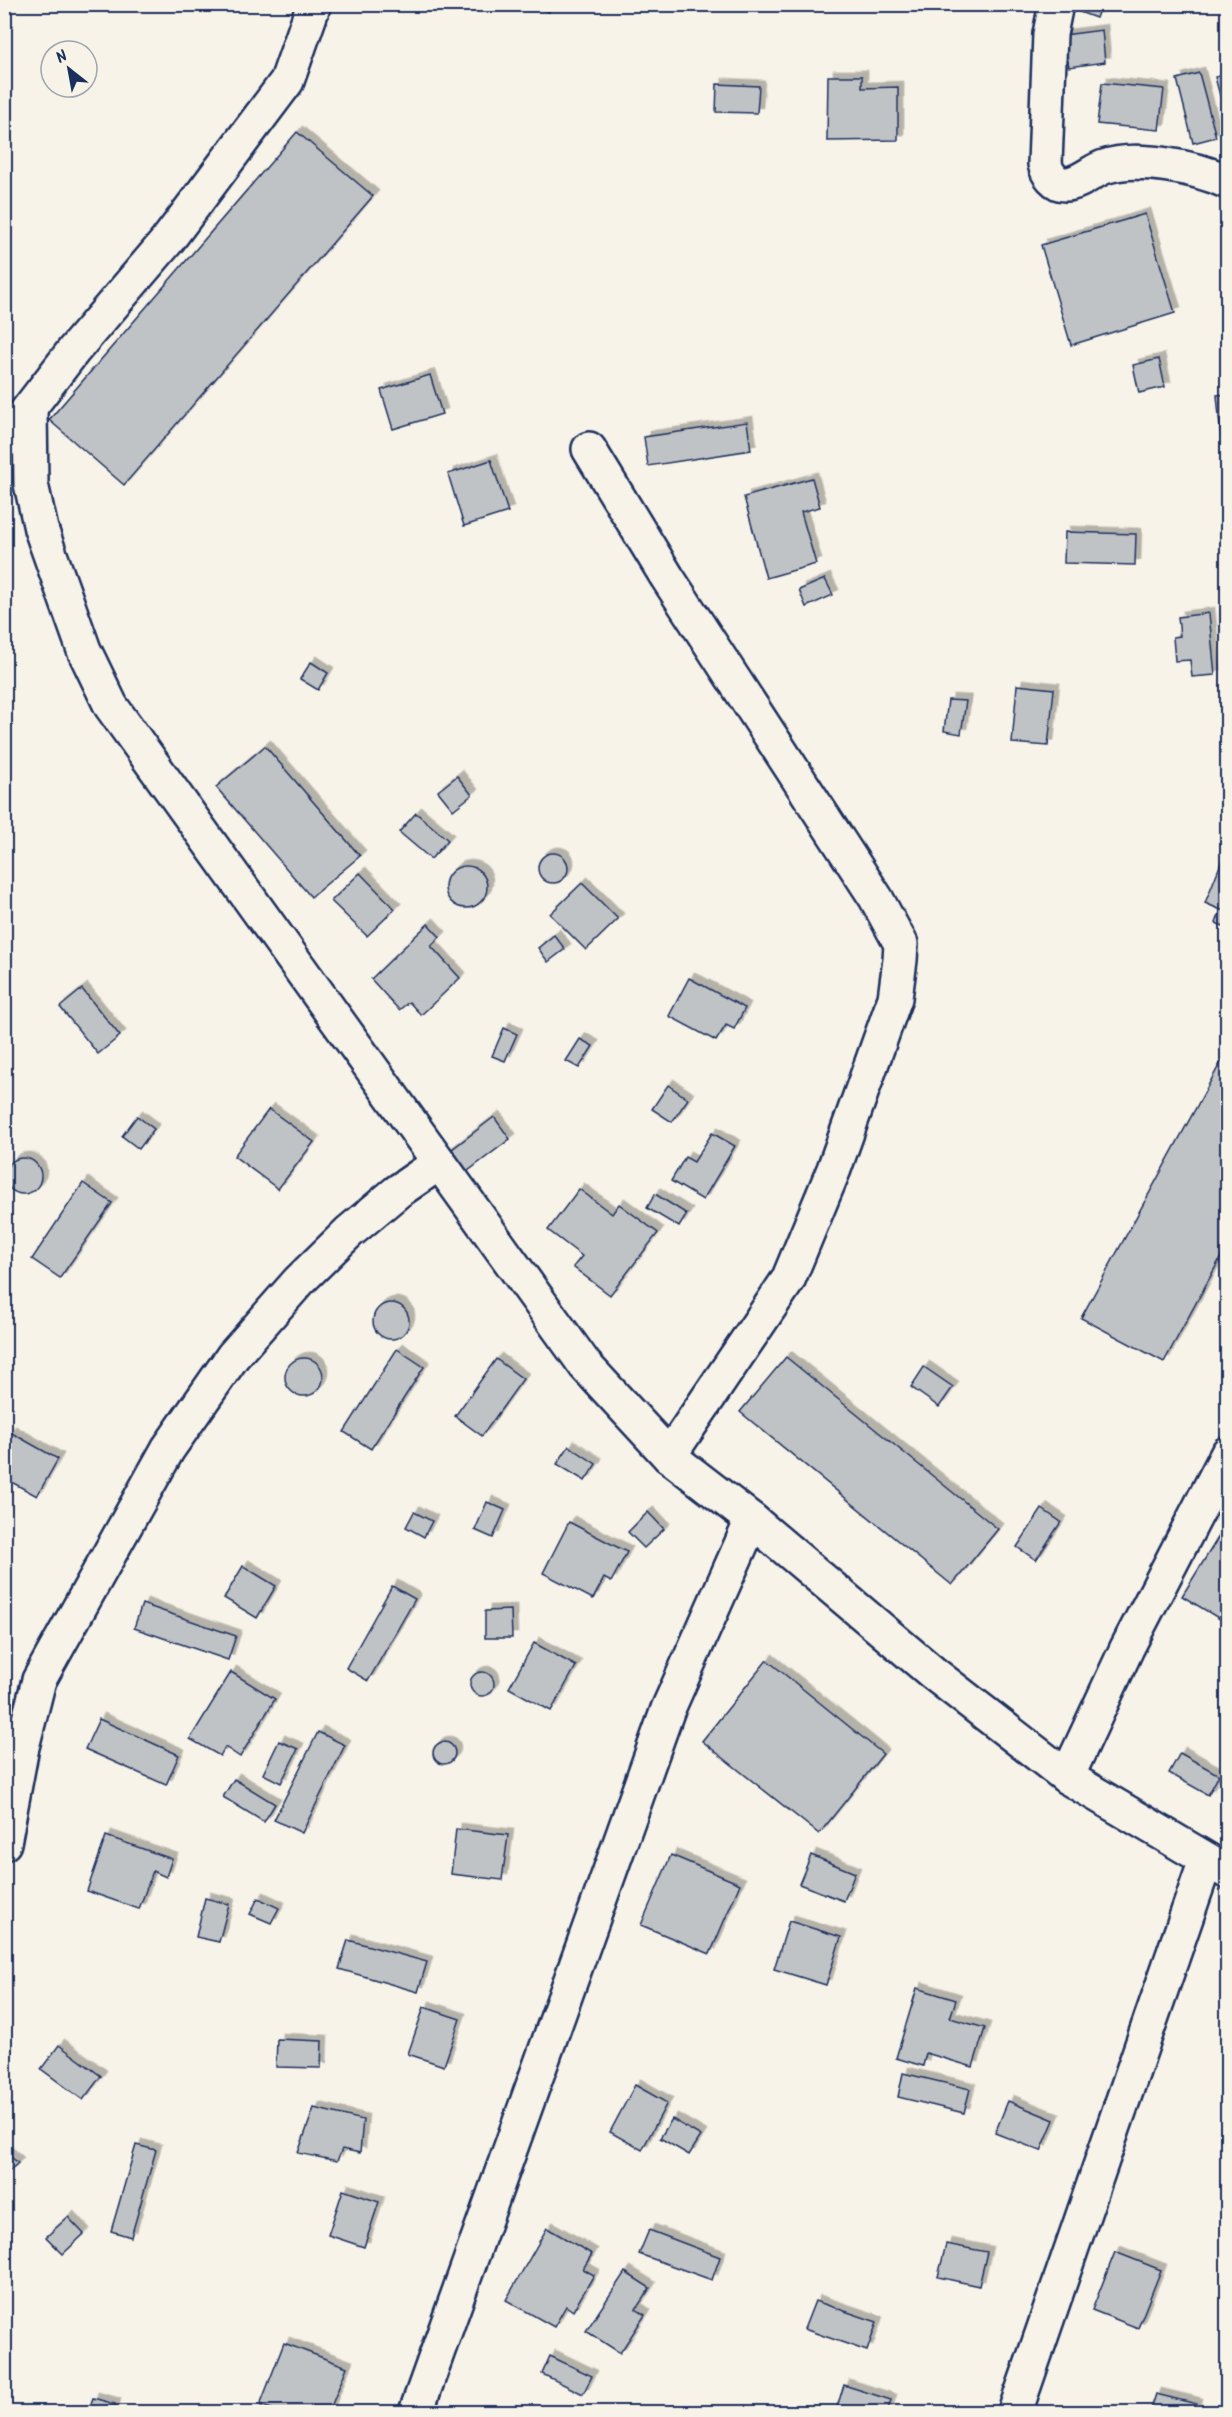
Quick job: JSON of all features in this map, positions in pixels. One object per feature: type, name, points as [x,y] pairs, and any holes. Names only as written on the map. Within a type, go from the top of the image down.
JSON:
[{"type":"street","points":[[4,441],[74,350],[167,241],[287,81],[314,4]]},
{"type":"street","points":[[1056,4],[1050,34],[1045,164],[1050,175],[1058,183],[1067,184],[1105,166],[1135,163],[1166,165],[1227,182]]},
{"type":"street","points":[[30,410],[31,484],[41,529],[84,650],[111,706],[391,1092],[439,1163],[585,1365],[669,1456],[752,1520],[933,1673],[1067,1777],[1217,1866],[1015,2412]]},
{"type":"street","points":[[589,450],[667,577],[876,898],[901,944],[894,998],[878,1048],[834,1169],[788,1280],[669,1456]]},
{"type":"street","points":[[4,1843],[22,1747],[39,1680],[168,1449],[233,1356],[299,1281],[348,1232],[397,1192],[439,1163]]},
{"type":"street","points":[[1067,1777],[1127,1648],[1227,1453]]},
{"type":"street","points":[[416,2412],[668,1709],[752,1520]]},
{"type":"building","points":[[526,4],[551,4],[549,12]]},
{"type":"building","points":[[1079,4],[1101,4],[1096,18],[1077,11]]},
{"type":"building","points":[[1102,30],[1105,62],[1069,67],[1064,35]]},
{"type":"building","points":[[1199,73],[1216,137],[1193,143],[1177,79]]},
{"type":"building","points":[[1228,74],[1228,106],[1223,107],[1215,77]]},
{"type":"building","points":[[828,76],[862,76],[862,88],[898,87],[898,140],[827,141]]},
{"type":"building","points":[[1102,83],[1164,89],[1159,130],[1097,124]]},
{"type":"building","points":[[717,84],[759,86],[757,113],[716,112]]},
{"type":"building","points":[[297,132],[373,196],[124,485],[49,420]]},
{"type":"building","points":[[1145,214],[1175,313],[1071,345],[1041,245]]},
{"type":"building","points":[[1159,359],[1165,387],[1139,393],[1133,365]]},
{"type":"building","points":[[430,375],[442,414],[393,429],[381,390]]},
{"type":"building","points":[[1228,394],[1228,449],[1222,449],[1217,395]]},
{"type":"building","points":[[747,422],[751,450],[648,466],[644,437]]},
{"type":"building","points":[[491,460],[508,512],[464,526],[448,474]]},
{"type":"building","points":[[812,478],[820,507],[801,512],[816,564],[766,578],[744,497]]},
{"type":"building","points":[[1065,532],[1136,534],[1135,565],[1064,563]]},
{"type":"building","points":[[825,579],[833,595],[806,607],[799,590]]},
{"type":"building","points":[[1209,613],[1215,675],[1192,677],[1190,660],[1175,661],[1173,637],[1180,636],[1178,617]]},
{"type":"building","points":[[311,662],[328,673],[318,690],[300,679]]},
{"type":"building","points":[[1017,685],[1054,689],[1048,746],[1012,743]]},
{"type":"building","points":[[948,700],[966,701],[961,734],[944,731]]},
{"type":"building","points":[[265,746],[360,856],[311,897],[216,787]]},
{"type":"building","points":[[457,776],[472,795],[453,810],[438,791]]},
{"type":"building","points":[[416,813],[448,840],[431,859],[399,832]]},
{"type":"building","points":[[1227,848],[1228,928],[1216,923],[1221,910],[1205,903]]},
{"type":"building","points":[[553,853],[559,854],[567,862],[567,874],[559,882],[553,883],[547,882],[539,874],[538,868],[539,862],[547,854]]},
{"type":"building","points":[[466,866],[481,872],[487,887],[481,902],[466,908],[451,902],[445,887],[451,872]]},
{"type":"building","points":[[360,873],[395,909],[367,936],[331,901]]},
{"type":"building","points":[[582,883],[618,919],[586,950],[550,914]]},
{"type":"building","points":[[428,924],[440,937],[431,946],[460,978],[421,1015],[409,1002],[399,1010],[371,979]]},
{"type":"building","points":[[554,935],[565,949],[548,962],[538,948]]},
{"type":"building","points":[[689,978],[745,1008],[734,1029],[726,1025],[716,1041],[669,1016]]},
{"type":"building","points":[[82,989],[120,1036],[98,1054],[60,1007]]},
{"type":"building","points":[[504,1028],[517,1034],[505,1061],[492,1056]]},
{"type":"building","points":[[580,1039],[593,1046],[579,1068],[566,1061]]},
{"type":"building","points":[[1226,1053],[1228,1244],[1164,1362],[1081,1318]]},
{"type":"building","points":[[668,1085],[688,1099],[672,1122],[652,1109]]},
{"type":"building","points":[[269,1109],[314,1142],[278,1189],[234,1156]]},
{"type":"building","points":[[137,1116],[154,1129],[139,1149],[122,1136]]},
{"type":"building","points":[[494,1117],[510,1139],[464,1174],[447,1153]]},
{"type":"building","points":[[712,1133],[735,1146],[703,1200],[671,1181],[685,1157],[694,1162]]},
{"type":"building","points":[[23,1158],[36,1163],[41,1176],[36,1189],[23,1194],[10,1189],[5,1176],[10,1163]]},
{"type":"building","points":[[83,1183],[112,1203],[60,1278],[32,1259]]},
{"type":"building","points":[[579,1189],[612,1214],[619,1204],[658,1233],[610,1295],[573,1267],[582,1256],[548,1230]]},
{"type":"building","points":[[655,1194],[687,1214],[679,1227],[647,1208]]},
{"type":"building","points":[[391,1303],[404,1308],[409,1321],[404,1334],[391,1339],[378,1334],[373,1321],[378,1308]]},
{"type":"building","points":[[397,1349],[424,1367],[371,1449],[344,1432]]},
{"type":"building","points":[[786,1357],[998,1529],[952,1585],[740,1412]]},
{"type":"building","points":[[304,1358],[318,1363],[323,1377],[318,1391],[304,1396],[290,1391],[285,1377],[290,1363]]},
{"type":"building","points":[[496,1359],[523,1379],[482,1436],[455,1416]]},
{"type":"building","points":[[924,1367],[953,1387],[939,1407],[911,1387]]},
{"type":"building","points":[[10,1432],[58,1459],[37,1496],[4,1478],[4,1441]]},
{"type":"building","points":[[569,1446],[596,1464],[585,1481],[557,1464]]},
{"type":"building","points":[[487,1502],[505,1510],[493,1538],[475,1530]]},
{"type":"building","points":[[1042,1509],[1061,1522],[1036,1560],[1017,1547]]},
{"type":"building","points":[[414,1512],[432,1521],[424,1537],[406,1527]]},
{"type":"building","points":[[648,1512],[664,1529],[644,1548],[628,1532]]},
{"type":"building","points":[[569,1522],[627,1552],[611,1582],[604,1578],[593,1599],[543,1573]]},
{"type":"building","points":[[1224,1528],[1228,1530],[1228,1624],[1182,1596]]},
{"type":"building","points":[[243,1566],[276,1586],[257,1618],[224,1598]]},
{"type":"building","points":[[392,1586],[415,1599],[368,1681],[346,1668]]},
{"type":"building","points":[[142,1604],[236,1636],[228,1660],[134,1628]]},
{"type":"building","points":[[511,1610],[512,1638],[485,1638],[485,1611]]},
{"type":"building","points":[[534,1643],[576,1666],[551,1711],[509,1688]]},
{"type":"building","points":[[767,1660],[883,1754],[819,1834],[702,1741]]},
{"type":"building","points":[[231,1672],[275,1699],[240,1757],[225,1747],[220,1756],[190,1739]]},
{"type":"building","points":[[482,1672],[491,1675],[494,1684],[491,1693],[482,1696],[473,1693],[470,1684],[473,1675]]},
{"type":"building","points":[[99,1719],[179,1755],[166,1785],[85,1749]]},
{"type":"building","points":[[318,1732],[345,1745],[302,1833],[274,1820]]},
{"type":"building","points":[[279,1741],[298,1749],[281,1783],[263,1774]]},
{"type":"building","points":[[444,1742],[452,1745],[455,1753],[452,1761],[444,1764],[436,1761],[433,1753],[436,1745]]},
{"type":"building","points":[[1180,1753],[1219,1775],[1208,1795],[1169,1773]]},
{"type":"building","points":[[234,1779],[275,1804],[264,1822],[223,1797]]},
{"type":"building","points":[[456,1829],[508,1835],[502,1880],[451,1874]]},
{"type":"building","points":[[106,1836],[172,1859],[166,1877],[153,1871],[139,1909],[87,1891]]},
{"type":"building","points":[[671,1855],[740,1884],[710,1954],[641,1925]]},
{"type":"building","points":[[811,1855],[855,1873],[844,1901],[799,1884]]},
{"type":"building","points":[[205,1898],[229,1904],[219,1942],[196,1937]]},
{"type":"building","points":[[258,1898],[279,1908],[271,1923],[250,1914]]},
{"type":"building","points":[[789,1921],[841,1937],[826,1985],[774,1969]]},
{"type":"building","points":[[348,1940],[427,1962],[418,1992],[339,1969]]},
{"type":"building","points":[[917,1988],[956,2000],[950,2018],[985,2028],[973,2067],[926,2053],[923,2066],[896,2058]]},
{"type":"building","points":[[424,2007],[460,2019],[444,2066],[408,2054]]},
{"type":"building","points":[[277,2039],[322,2041],[321,2068],[276,2067]]},
{"type":"building","points":[[59,2045],[101,2076],[83,2100],[41,2069]]},
{"type":"building","points":[[903,2073],[970,2089],[964,2113],[898,2097]]},
{"type":"building","points":[[635,2085],[667,2103],[642,2150],[610,2132]]},
{"type":"building","points":[[1008,2101],[1054,2120],[1041,2151],[995,2133]]},
{"type":"building","points":[[314,2108],[363,2120],[360,2153],[342,2149],[337,2161],[298,2153]]},
{"type":"building","points":[[672,2119],[701,2136],[689,2155],[660,2138]]},
{"type":"building","points":[[136,2145],[156,2150],[131,2237],[111,2231]]},
{"type":"building","points":[[4,2151],[18,2163],[4,2176]]},
{"type":"building","points":[[343,2190],[379,2202],[364,2247],[328,2235]]},
{"type":"building","points":[[68,2217],[84,2234],[63,2254],[46,2237]]},
{"type":"building","points":[[547,2228],[592,2254],[583,2269],[594,2275],[573,2311],[566,2306],[554,2327],[506,2300]]},
{"type":"building","points":[[649,2230],[720,2257],[712,2280],[639,2254]]},
{"type":"building","points":[[946,2244],[987,2252],[979,2286],[938,2277]]},
{"type":"building","points":[[1115,2252],[1161,2270],[1138,2328],[1092,2310]]},
{"type":"building","points":[[625,2272],[650,2288],[636,2309],[645,2315],[620,2353],[586,2331]]},
{"type":"building","points":[[815,2301],[877,2322],[867,2351],[804,2329]]},
{"type":"building","points":[[284,2343],[347,2367],[329,2412],[280,2412],[260,2405]]},
{"type":"building","points":[[550,2356],[592,2376],[583,2394],[542,2374]]},
{"type":"building","points":[[844,2385],[891,2400],[887,2412],[857,2412],[837,2407]]},
{"type":"building","points":[[1156,2394],[1197,2404],[1195,2412],[1150,2412]]},
{"type":"building","points":[[93,2398],[115,2404],[113,2412],[88,2412]]}]
